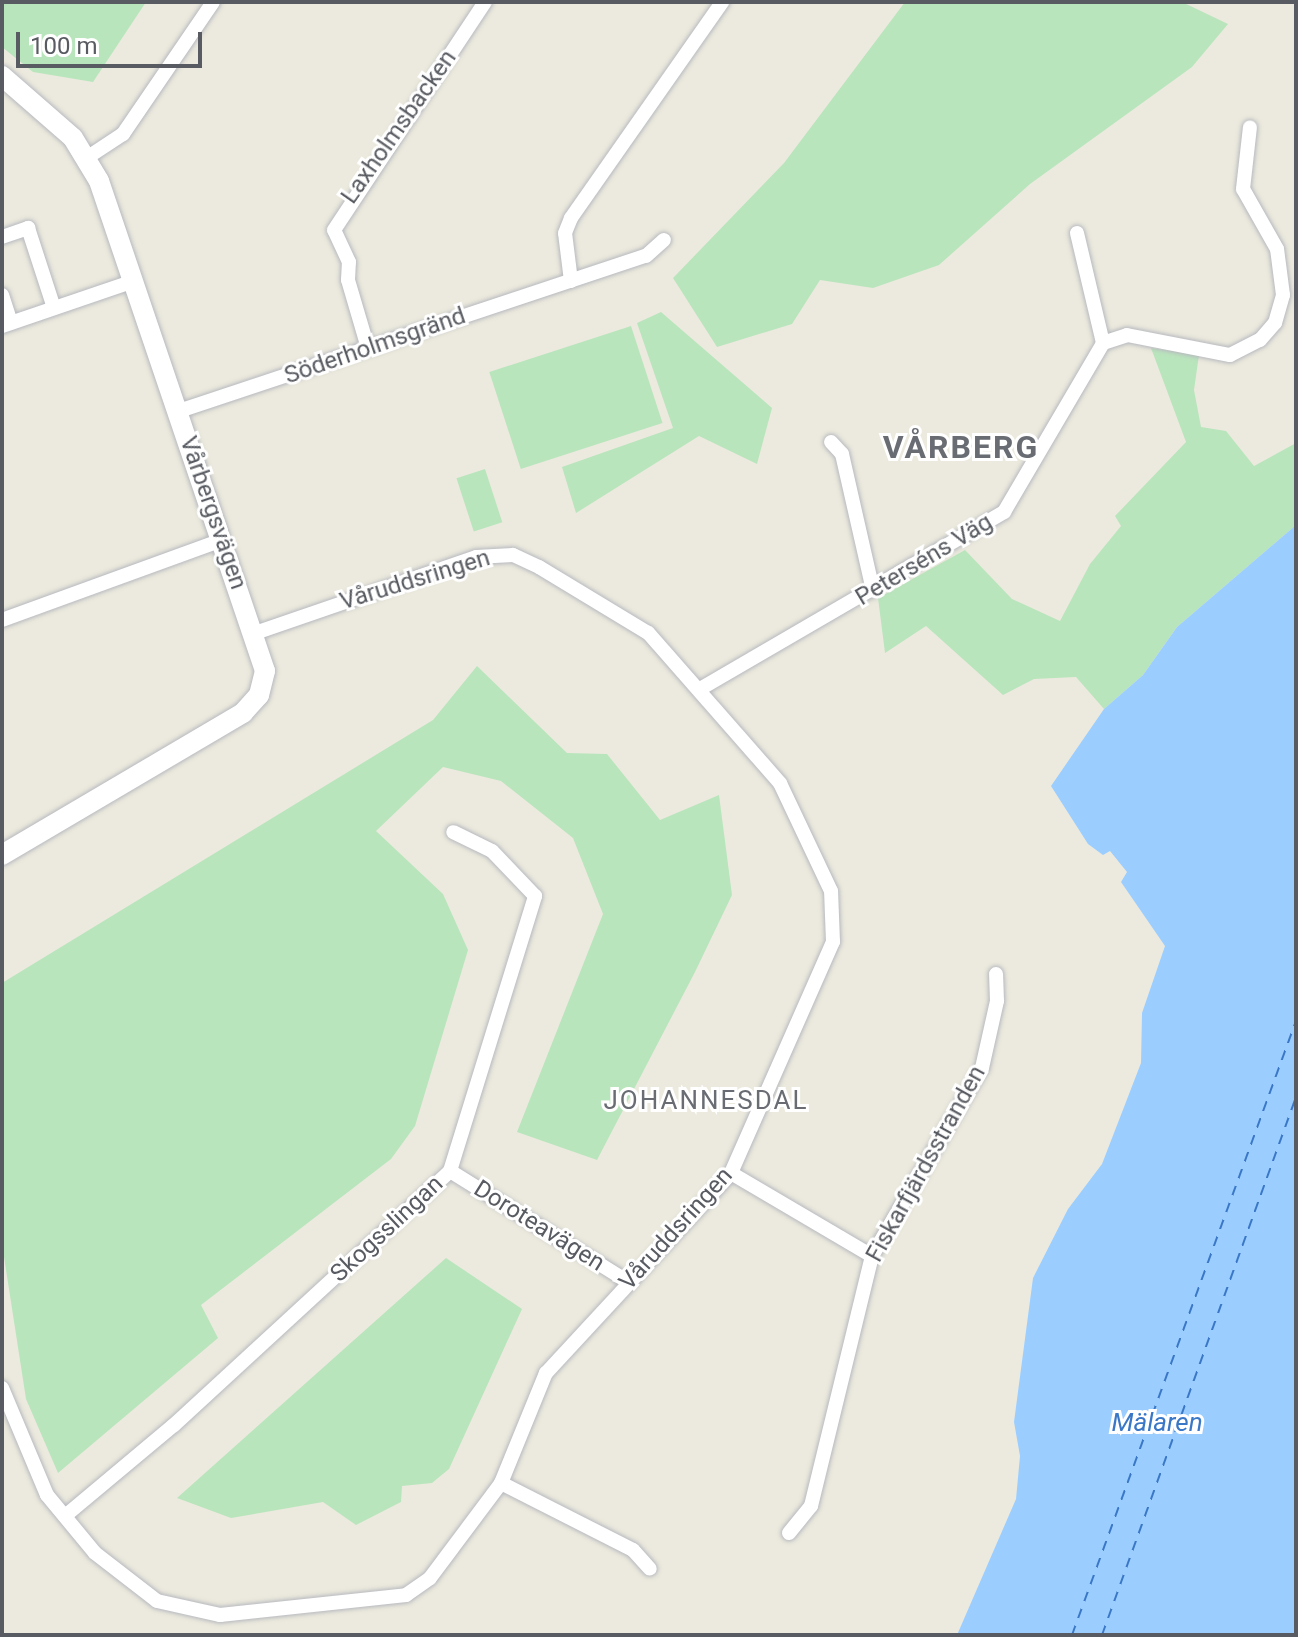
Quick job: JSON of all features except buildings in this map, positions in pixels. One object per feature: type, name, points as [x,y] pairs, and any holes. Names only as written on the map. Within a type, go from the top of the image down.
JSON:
[{"type":"street","points":[[88,157],[123,134],[213,2]]},
{"type":"street","name":"Laxholmsbacken","points":[[368,348],[348,280],[349,262],[334,230],[485,2]]},
{"type":"street","points":[[571,281],[565,233],[571,218],[722,2]]},
{"type":"street","name":"Vårbergsvägen","points":[[2,76],[88,157],[179,411],[255,633],[265,671],[252,705],[2,855]]},
{"type":"street","points":[[1077,233],[1103,343],[1127,335],[1230,355],[1260,340],[1275,323],[1283,295],[1277,249],[1243,189],[1250,127]]},
{"type":"street","points":[[2,237],[28,228],[54,308]]},
{"type":"street","name":"Söderholmsgränd","points":[[179,411],[646,256],[664,240]]},
{"type":"street","points":[[2,295],[7,324],[134,281]]},
{"type":"street","name":"Peterséns Väg","points":[[700,689],[1004,512],[1103,343]]},
{"type":"street","points":[[831,442],[842,454],[873,591]]},
{"type":"street","points":[[2,620],[222,540]]},
{"type":"street","name":"Våruddsringen","points":[[2,1390],[26,1455],[65,1516],[95,1553],[157,1601],[197,1613],[245,1613],[406,1595],[430,1578],[501,1483],[546,1373],[731,1173],[833,942],[836,916],[831,891],[780,783],[700,689],[641,628],[513,555],[467,560],[255,633]]},
{"type":"street","name":"Skogsslingan","points":[[65,1516],[174,1425],[450,1171],[535,896],[492,851],[453,832]]},
{"type":"street","name":"Fiskarfjärdsstranden","points":[[789,1533],[811,1506],[872,1256],[982,1068],[997,1001],[996,974]]},
{"type":"street","name":"Doroteavägen","points":[[450,1171],[628,1282]]},
{"type":"street","points":[[731,1173],[872,1256]]},
{"type":"street","points":[[501,1483],[633,1550],[650,1569]]},
{"type":"green space","points":[[2,2],[146,2],[93,82],[33,72],[2,47]]},
{"type":"green space","points":[[905,2],[1182,2],[1228,24],[1192,67],[1030,184],[939,265],[873,288],[820,280],[792,324],[717,347],[673,278],[784,163]]},
{"type":"green space","points":[[661,312],[772,408],[757,464],[699,436],[576,513],[562,467],[673,428],[637,323]]},
{"type":"green space","points":[[631,326],[663,423],[521,469],[489,372]]},
{"type":"green space","points":[[1151,348],[1199,355],[1194,390],[1201,427],[1226,431],[1254,466],[1296,443],[1296,525],[1177,627],[1143,675],[1104,709],[1076,677],[1034,679],[1003,695],[926,626],[885,653],[878,598],[965,550],[1012,599],[1060,621],[1090,564],[1121,526],[1115,516],[1186,442]]},
{"type":"green space","points":[[485,469],[502,522],[474,532],[456,478]]},
{"type":"green space","points":[[477,666],[567,753],[607,754],[660,820],[719,795],[732,895],[695,972],[597,1160],[517,1132],[603,914],[573,838],[501,781],[443,767],[376,831],[443,894],[468,950],[415,1126],[391,1159],[201,1305],[218,1338],[58,1473],[26,1399],[2,1244],[2,983],[433,720]]},
{"type":"green space","points":[[446,1258],[522,1309],[449,1469],[432,1483],[402,1486],[401,1502],[356,1525],[323,1502],[231,1518],[177,1498]]},
{"type":"water","name":"Mälaren","points":[[1296,525],[1296,1635],[957,1635],[1016,1499],[1020,1456],[1014,1422],[1033,1278],[1068,1209],[1102,1164],[1141,1063],[1142,1013],[1165,946],[1121,882],[1127,872],[1110,851],[1103,855],[1088,844],[1051,786],[1104,709],[1143,675],[1177,627]]},
{"type":"ferry route","points":[[1072,1635],[1296,1021]]},
{"type":"ferry route","points":[[1102,1635],[1296,1097]]},
{"type":"district","name":"VÅRBERG","points":[[961,447]]},
{"type":"district","name":"JOHANNESDAL","points":[[706,1101]]}]
